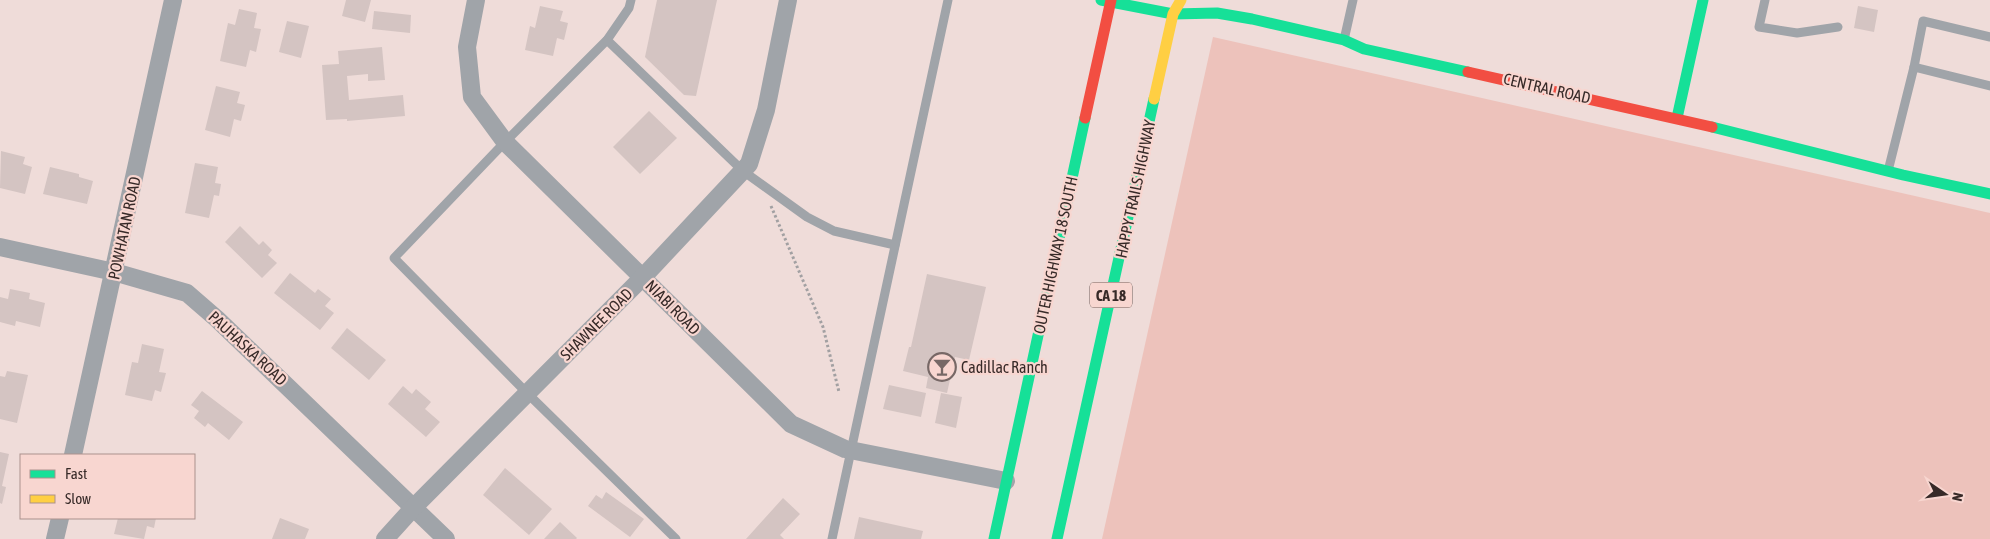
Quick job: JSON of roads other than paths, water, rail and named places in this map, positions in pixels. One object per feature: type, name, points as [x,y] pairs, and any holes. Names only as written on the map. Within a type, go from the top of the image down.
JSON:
[{"type":"street","name":"POWHATAN ROAD","points":[[74,454],[173,0]]},
{"type":"street","name":"NIABI ROAD","points":[[476,0],[467,47],[472,97],[505,142],[791,424],[851,450],[1006,481]]},
{"type":"street","name":"SHAWNEE ROAD","points":[[385,539],[414,507],[643,277],[749,164],[766,110],[788,0]]},
{"type":"street","name":"HAPPY TRAILS HIGHWAY","points":[[1171,0],[1173,14]]},
{"type":"street","name":"HAPPY TRAILS HIGHWAY","points":[[1057,539],[1173,14],[1180,0]]},
{"type":"street","points":[[1677,118],[1703,0]]},
{"type":"street","name":"CENTRAL ROAD","points":[[1108,1],[1173,14],[1217,13],[1252,19],[1344,40],[1364,49],[1677,118],[1887,171],[1990,194]]},
{"type":"street","name":"OUTER HIGHWAY 18 SOUTH","points":[[994,539],[1108,1]]},
{"type":"street","name":"PAUHASKA ROAD","points":[[0,246],[114,272],[187,293],[218,319],[446,539]]},
{"type":"street","points":[[55,539],[60,519]]},
{"type":"lane","points":[[631,0],[629,8],[607,40],[505,142],[394,258],[527,393],[676,539]]},
{"type":"lane","points":[[832,539],[948,0]]},
{"type":"lane","points":[[1344,40],[1353,0]]},
{"type":"lane","points":[[1765,0],[1759,27],[1797,33],[1838,26]]},
{"type":"lane","points":[[1887,171],[1924,21],[1990,37]]},
{"type":"lane","points":[[607,40],[743,171],[762,185],[807,217],[834,231],[895,245]]},
{"type":"lane","points":[[1914,67],[1990,86]]},
{"type":"place","name":"Cadillac Ranch","points":[[942,367]]}]
